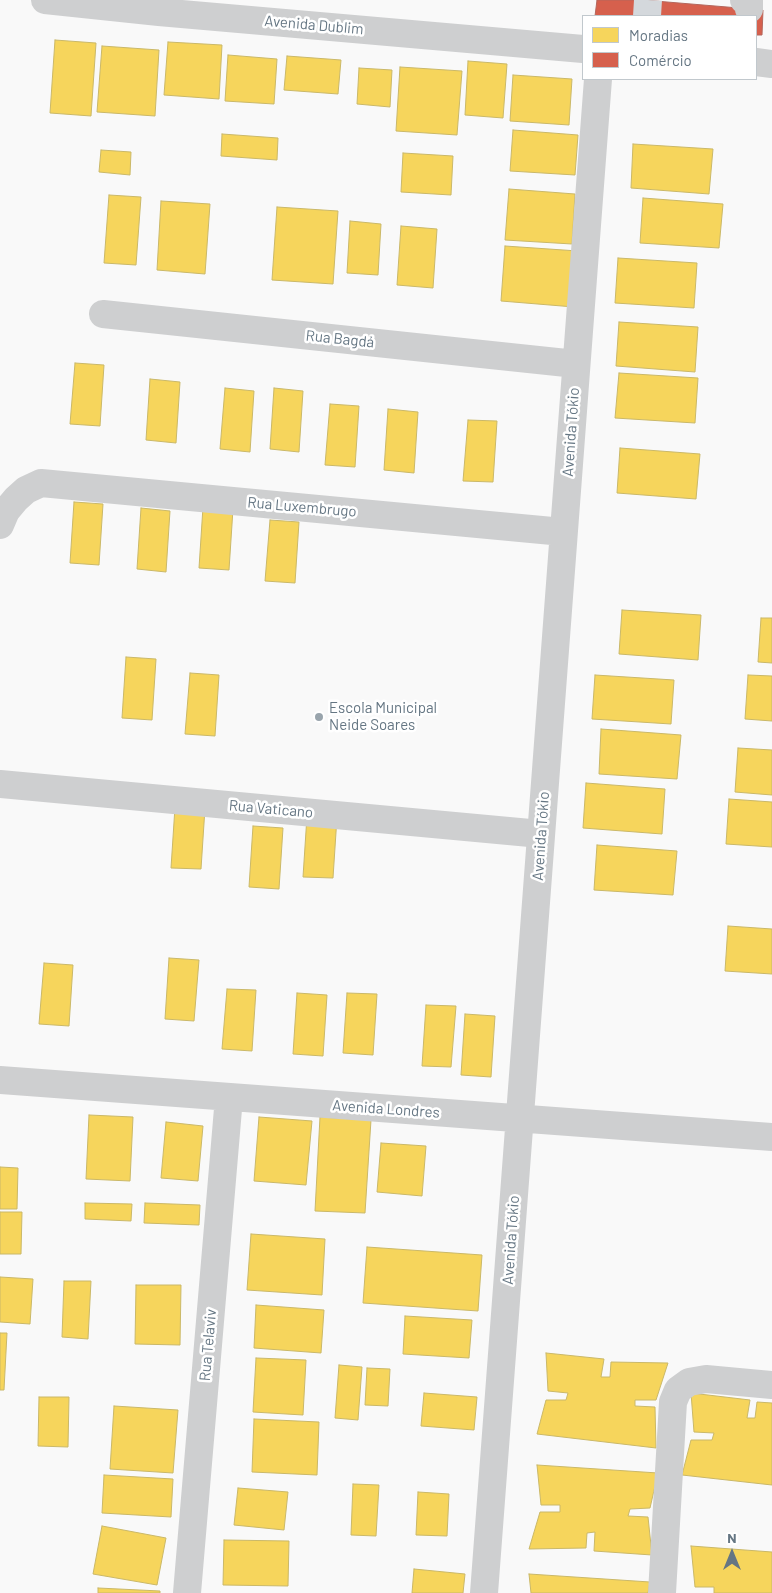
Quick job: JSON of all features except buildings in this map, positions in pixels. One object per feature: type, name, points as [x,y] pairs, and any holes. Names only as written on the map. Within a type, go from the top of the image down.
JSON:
[{"type":"street","name":"Avenida Dublim","points":[[45,0],[159,6],[582,49]]},
{"type":"street","points":[[757,62],[772,64]]},
{"type":"street","name":"Avenida Tókio","points":[[484,1593],[598,80]]},
{"type":"street","name":"Rua Bagdá","points":[[103,314],[576,364]]},
{"type":"street","name":"Rua Luxembrugo","points":[[0,525],[6,511],[16,499],[26,490],[41,483],[563,532]]},
{"type":"street","name":"Rua Vaticano","points":[[0,784],[541,834]]},
{"type":"street","name":"Avenida Londres","points":[[0,1080],[772,1137]]},
{"type":"street","name":"Rua Telaviv","points":[[187,1593],[229,1097]]},
{"type":"street","points":[[662,1593],[672,1402],[678,1390],[689,1382],[706,1379],[772,1385]]},
{"type":"tunnel","points":[[647,15],[648,0]]},
{"type":"place","name":"Escola Municipal Neide Soares","points":[[319,717]]}]
